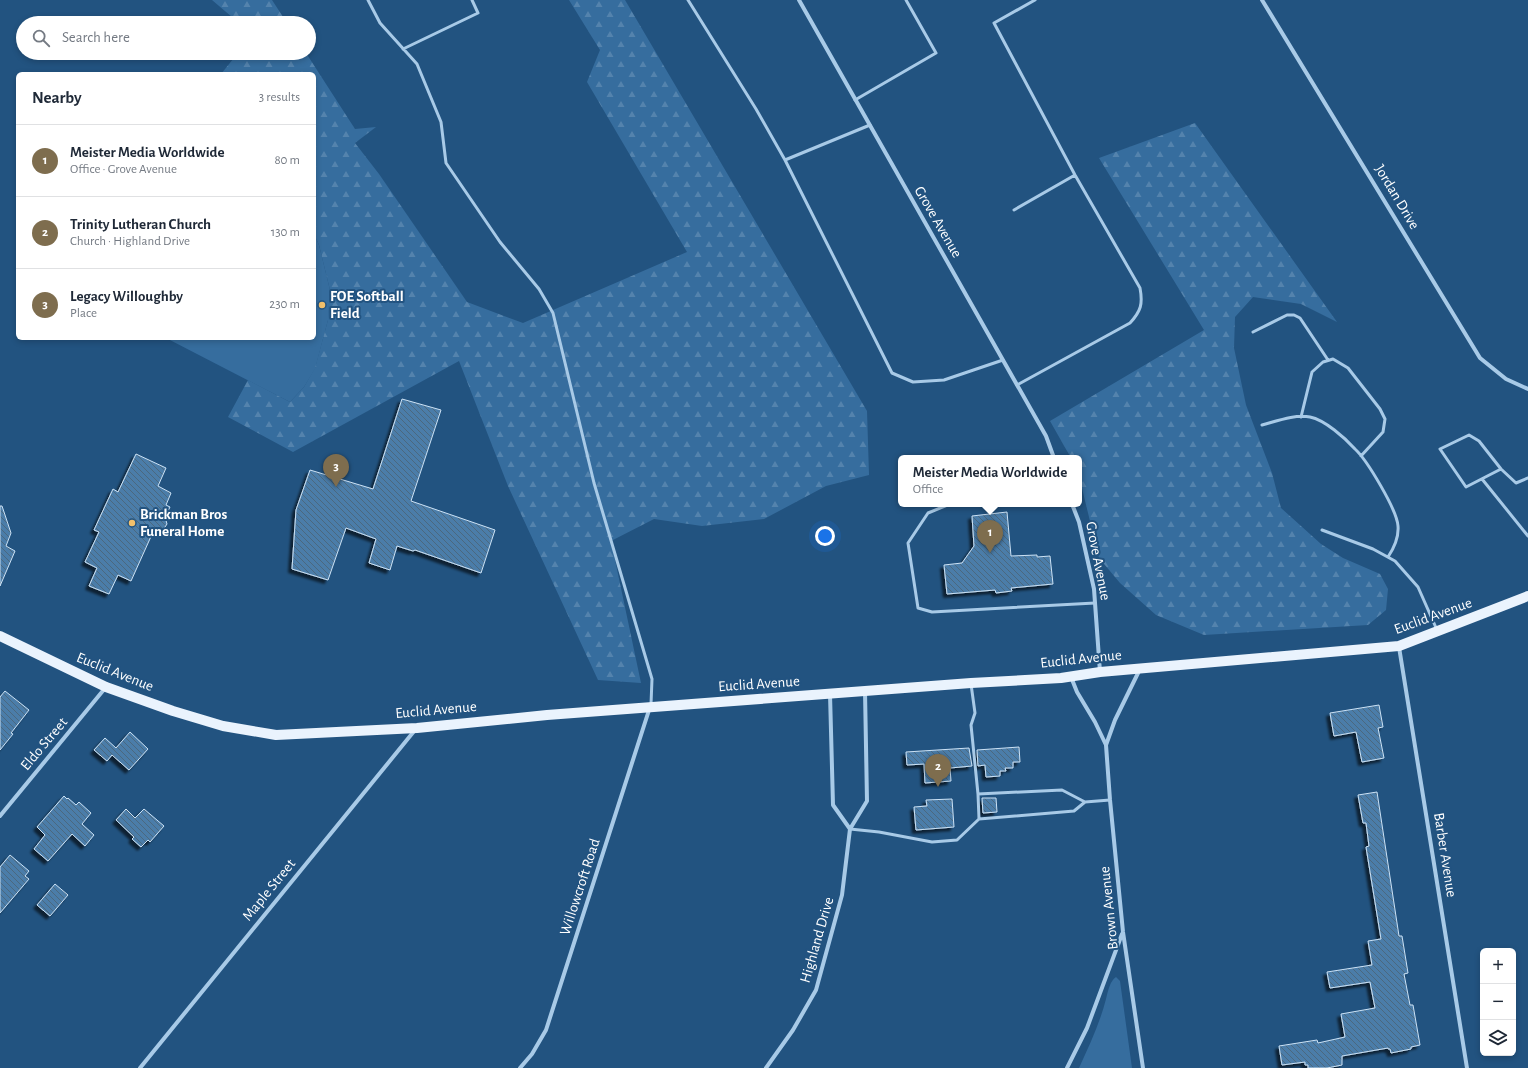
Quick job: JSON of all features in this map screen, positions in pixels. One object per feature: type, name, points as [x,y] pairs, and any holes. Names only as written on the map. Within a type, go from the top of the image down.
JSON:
[{"type":"main road","name":"Euclid Avenue","points":[[0,636],[106,687],[174,711],[223,726],[276,735],[417,728],[548,715],[1071,676],[1100,672],[1399,646],[1528,596]]},
{"type":"street","name":"Grove Avenue","points":[[799,0],[1046,436],[1053,455]]},
{"type":"street","name":"Jordan Drive","points":[[1262,0],[1480,358],[1506,379],[1528,389]]},
{"type":"street","name":"Grove Avenue","points":[[1073,507],[1079,522],[1094,589],[1100,672]]},
{"type":"street","name":"Barber Avenue","points":[[1399,646],[1467,1068]]},
{"type":"street","name":"Brown Avenue","points":[[1106,745],[1115,720],[1140,669]]},
{"type":"street","name":"Brown Avenue","points":[[1071,676],[1077,692],[1095,722],[1106,745],[1123,932],[1143,1068]]},
{"type":"street","name":"Eldo Street","points":[[0,816],[106,687]]},
{"type":"street","name":"Highland Drive","points":[[766,1068],[793,1030],[816,990],[842,895],[850,829],[867,801],[865,691]]},
{"type":"street","points":[[830,693],[833,805],[850,829]]},
{"type":"street","name":"Willowcroft Road","points":[[520,1068],[532,1054],[546,1030],[650,707]]},
{"type":"street","name":"Maple Street","points":[[140,1068],[417,728]]},
{"type":"street","points":[[1067,1068],[1087,1028],[1123,932]]},
{"type":"lane","points":[[368,0],[380,23],[417,64],[441,122],[446,163],[500,242],[539,289],[553,313],[594,483],[652,679],[650,707]]},
{"type":"lane","points":[[403,49],[478,13],[472,0]]},
{"type":"lane","points":[[688,0],[756,109],[785,160],[892,373],[913,382],[944,380],[1003,360]]},
{"type":"lane","points":[[855,100],[936,52],[906,0]]},
{"type":"lane","points":[[1017,386],[1130,323],[1136,317],[1142,299],[1140,288],[1075,175],[994,23],[1035,0]]},
{"type":"lane","points":[[785,160],[870,125]]},
{"type":"lane","points":[[1014,210],[1075,175]]},
{"type":"lane","points":[[1253,332],[1287,315],[1294,315],[1300,318],[1328,360]]},
{"type":"lane","points":[[1301,417],[1312,372],[1322,362],[1333,359],[1348,368],[1380,409],[1385,419],[1383,432],[1361,456]]},
{"type":"lane","points":[[1262,425],[1301,417],[1311,418],[1328,426],[1356,449],[1391,503],[1398,526],[1395,547],[1388,557]]},
{"type":"lane","points":[[1501,469],[1466,487],[1440,449],[1469,436],[1479,441],[1501,469],[1516,483],[1528,478]]},
{"type":"lane","points":[[1482,479],[1528,536]]},
{"type":"lane","points":[[943,507],[928,514],[908,543],[918,608],[932,612],[1095,603]]},
{"type":"lane","points":[[1322,530],[1373,550],[1395,561],[1418,587],[1438,631]]},
{"type":"lane","points":[[971,683],[975,713],[971,725],[979,819]]},
{"type":"lane","points":[[978,794],[1062,790],[1085,802],[1110,800]]},
{"type":"lane","points":[[850,829],[886,833],[932,842],[957,840],[979,819],[1074,811],[1085,802]]},
{"type":"green space","points":[[212,0],[272,0],[282,16],[231,16]]},
{"type":"green space","points":[[569,0],[625,0],[867,411],[869,475],[826,486],[764,519],[702,526],[654,519],[611,541],[641,683],[598,680],[508,486],[459,361],[293,452],[228,417],[248,380],[290,402],[304,387],[315,368],[328,320],[330,290],[316,238],[316,72],[223,72],[232,60],[311,60],[355,129],[376,127],[355,143],[379,174],[467,302],[523,323],[687,252],[587,82],[600,50]]},
{"type":"green space","points":[[1195,123],[1337,322],[1301,304],[1253,297],[1235,317],[1234,348],[1246,405],[1272,473],[1281,508],[1321,544],[1343,558],[1380,574],[1388,589],[1386,610],[1368,625],[1204,635],[1156,615],[1120,583],[1099,558],[1082,488],[1082,455],[1069,455],[1050,421],[1204,330],[1099,158]]},
{"type":"green space","name":"FOE Softball Field","points":[[316,238],[330,290],[328,320],[315,369],[304,387],[290,402],[170,340],[316,340]]},
{"type":"green space","points":[[1116,977],[1120,981],[1132,1068],[1079,1068],[1104,1008],[1112,981]]},
{"type":"building","points":[[402,399],[441,410],[411,501],[495,530],[481,573],[415,550],[413,551],[397,546],[390,570],[369,563],[376,539],[346,528],[328,580],[292,569],[296,510],[310,470],[373,489]]},
{"type":"building","name":"Brickman Bros Funeral Home","points":[[136,454],[166,468],[158,486],[171,493],[166,505],[170,507],[165,517],[167,524],[163,530],[153,532],[131,581],[118,575],[109,594],[89,586],[97,568],[85,562],[99,532],[94,530],[113,489],[118,492]]},
{"type":"building","points":[[0,506],[2,506],[11,533],[6,546],[15,551],[0,586]]},
{"type":"building","points":[[1007,512],[1011,556],[1050,556],[1053,584],[1011,588],[1012,591],[996,593],[995,590],[947,594],[944,565],[962,563],[974,546],[972,516]]},
{"type":"building","points":[[5,691],[29,710],[0,750],[0,697]]},
{"type":"building","points":[[1379,705],[1383,727],[1378,728],[1384,758],[1362,762],[1356,732],[1334,736],[1330,713]]},
{"type":"building","points":[[130,732],[148,749],[129,770],[112,755],[107,761],[94,750],[105,738],[116,748]]},
{"type":"building","points":[[1019,747],[1020,762],[1013,762],[1013,768],[1005,768],[1006,771],[1000,771],[1000,776],[986,777],[985,765],[978,766],[977,750]]},
{"type":"building","points":[[969,748],[972,766],[950,768],[951,781],[925,783],[924,764],[907,765],[906,752]]},
{"type":"building","points":[[1377,792],[1399,936],[1402,936],[1408,973],[1404,974],[1410,1005],[1413,1005],[1420,1045],[1411,1047],[1411,1049],[1391,1053],[1390,1049],[1388,1048],[1342,1056],[1342,1065],[1327,1068],[1308,1068],[1308,1065],[1305,1065],[1305,1062],[1282,1065],[1279,1046],[1317,1040],[1318,1043],[1345,1037],[1341,1014],[1375,1008],[1370,982],[1330,988],[1327,972],[1372,965],[1368,941],[1381,939],[1366,847],[1369,846],[1366,823],[1363,823],[1358,795]]},
{"type":"building","points":[[64,796],[76,805],[79,802],[91,813],[82,824],[94,835],[85,846],[72,834],[48,861],[34,849],[45,835],[37,827]]},
{"type":"building","points":[[982,798],[996,798],[997,812],[983,813]]},
{"type":"building","points":[[952,799],[954,827],[916,830],[914,807],[927,806],[926,800]]},
{"type":"building","points":[[126,809],[135,818],[144,809],[164,826],[150,842],[148,840],[141,847],[132,839],[134,837],[116,820]]},
{"type":"building","points":[[10,855],[29,871],[25,876],[29,879],[0,913],[0,867]]},
{"type":"building","points":[[55,884],[68,895],[50,916],[37,905]]},
{"type":"place","name":"FOE Softball Field","points":[[322,305]]},
{"type":"place","name":"Legacy Willoughby","points":[[336,487]]},
{"type":"place","name":"Brickman Bros Funeral Home","points":[[132,523]]},
{"type":"place","name":"Meister Media Worldwide","points":[[990,553]]},
{"type":"place","name":"Trinity Lutheran Church","points":[[938,787]]}]
